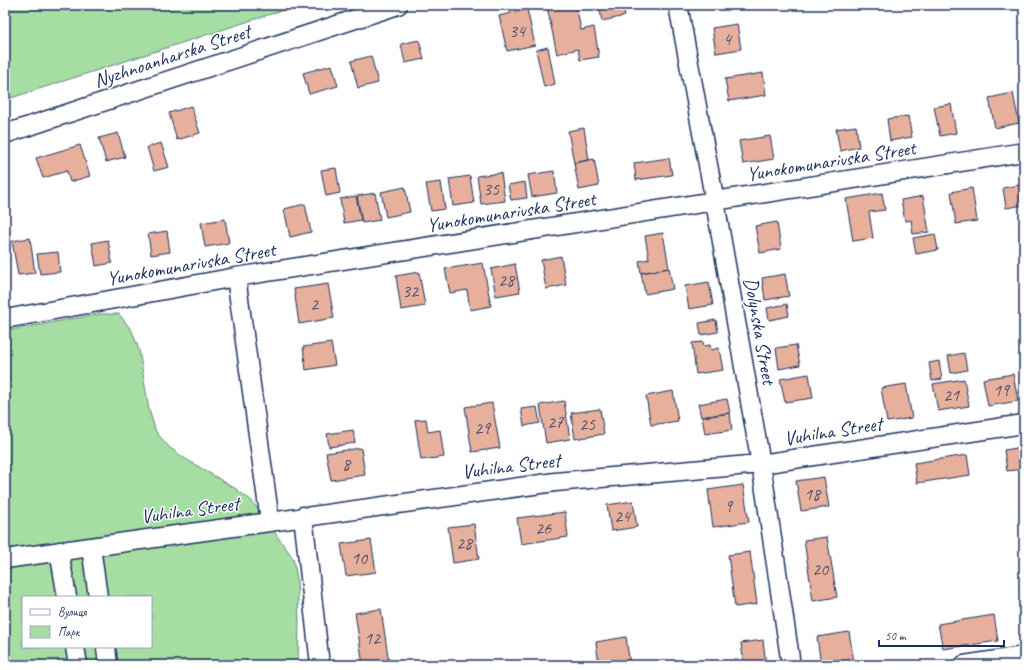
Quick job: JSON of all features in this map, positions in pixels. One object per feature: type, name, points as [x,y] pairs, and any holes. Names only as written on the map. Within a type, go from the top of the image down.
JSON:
[{"type":"street","name":"Nyzhnoanharska Street","points":[[5,134],[398,5]]},
{"type":"street","name":"Dolynska Street","points":[[678,5],[715,202],[761,464],[791,665]]},
{"type":"street","name":"Yunokomunarivska Street","points":[[5,318],[236,277],[1024,152]]},
{"type":"street","points":[[236,277],[270,521]]},
{"type":"street","name":"Vuhilna Street","points":[[5,559],[303,516],[555,482],[761,464],[1024,424]]},
{"type":"street","points":[[303,516],[320,665]]},
{"type":"street","points":[[91,547],[98,596]]},
{"type":"street","points":[[59,551],[67,596]]},
{"type":"street","points":[[75,648],[78,665]]},
{"type":"street","points":[[106,648],[108,665]]},
{"type":"street","points":[[964,665],[1024,656]]},
{"type":"green space","points":[[5,5],[299,5],[5,100]]},
{"type":"green space","points":[[99,314],[119,314],[132,331],[139,350],[149,410],[156,432],[169,447],[184,458],[236,489],[252,501],[293,558],[297,578],[299,619],[298,665],[5,665],[5,331]]},
{"type":"building","points":[[555,5],[576,5],[581,30],[594,27],[599,57],[580,60],[578,49],[557,54],[547,7]]},
{"type":"building","points":[[599,5],[623,5],[625,16],[602,21]]},
{"type":"building","points":[[527,9],[535,45],[507,51],[499,16]]},
{"type":"building","points":[[737,24],[741,49],[716,53],[712,28]]},
{"type":"building","points":[[419,40],[424,59],[405,63],[401,44]]},
{"type":"building","points":[[548,47],[555,84],[544,87],[536,50]]},
{"type":"building","points":[[371,56],[378,83],[358,88],[351,61]]},
{"type":"building","points":[[332,65],[338,86],[309,94],[303,73]]},
{"type":"building","points":[[763,73],[766,95],[729,101],[725,79]]},
{"type":"building","points":[[1013,93],[1019,123],[995,128],[989,98]]},
{"type":"building","points":[[951,104],[956,133],[940,136],[934,107]]},
{"type":"building","points":[[191,106],[200,133],[177,140],[169,113]]},
{"type":"building","points":[[908,116],[912,137],[890,141],[887,119]]},
{"type":"building","points":[[856,126],[859,147],[840,151],[836,129]]},
{"type":"building","points":[[584,128],[589,160],[574,163],[568,131]]},
{"type":"building","points":[[118,133],[125,157],[106,162],[99,138]]},
{"type":"building","points":[[770,136],[774,159],[743,164],[739,141]]},
{"type":"building","points":[[161,143],[169,167],[154,171],[147,147]]},
{"type":"building","points":[[80,145],[90,176],[70,182],[67,171],[43,178],[36,158]]},
{"type":"building","points":[[669,158],[672,175],[636,180],[634,163]]},
{"type":"building","points":[[594,159],[599,186],[579,190],[574,163]]},
{"type":"building","points":[[336,168],[340,193],[326,196],[321,170]]},
{"type":"building","points":[[554,171],[557,193],[532,197],[528,175]]},
{"type":"building","points":[[501,173],[505,201],[481,204],[477,176]]},
{"type":"building","points":[[470,176],[474,203],[453,206],[449,179]]},
{"type":"building","points":[[441,182],[445,209],[431,211],[426,184]]},
{"type":"building","points":[[525,182],[527,198],[511,200],[508,185]]},
{"type":"building","points":[[1024,184],[1024,205],[1006,208],[1003,188]]},
{"type":"building","points":[[405,187],[410,212],[386,217],[381,192]]},
{"type":"building","points":[[972,188],[977,221],[956,224],[951,192]]},
{"type":"building","points":[[375,193],[380,220],[362,223],[357,196]]},
{"type":"building","points":[[882,193],[885,210],[869,212],[873,238],[853,241],[846,199]]},
{"type":"building","points":[[356,196],[361,220],[344,223],[340,199]]},
{"type":"building","points":[[923,196],[929,232],[913,234],[911,220],[905,221],[901,200]]},
{"type":"building","points":[[305,204],[311,232],[290,237],[284,209]]},
{"type":"building","points":[[225,219],[229,243],[205,247],[201,223]]},
{"type":"building","points":[[777,222],[781,249],[760,253],[755,226]]},
{"type":"building","points":[[167,231],[170,252],[151,255],[148,234]]},
{"type":"building","points":[[663,233],[669,268],[641,273],[639,261],[649,259],[645,236]]},
{"type":"building","points":[[935,234],[938,250],[916,254],[913,238]]},
{"type":"building","points":[[30,238],[35,273],[18,275],[12,241]]},
{"type":"building","points":[[108,240],[112,263],[96,266],[92,243]]},
{"type":"building","points":[[58,252],[60,272],[40,274],[37,254]]},
{"type":"building","points":[[561,256],[566,285],[546,289],[541,260]]},
{"type":"building","points":[[483,263],[491,306],[470,310],[467,290],[450,293],[445,269]]},
{"type":"building","points":[[515,264],[520,292],[496,296],[491,269]]},
{"type":"building","points":[[669,268],[673,289],[645,294],[641,273]]},
{"type":"building","points":[[419,272],[425,306],[401,310],[396,276]]},
{"type":"building","points":[[785,274],[789,296],[765,300],[762,278]]},
{"type":"building","points":[[709,282],[713,305],[689,309],[685,286]]},
{"type":"building","points":[[328,284],[334,318],[299,324],[294,289]]},
{"type":"building","points":[[787,304],[789,316],[769,320],[767,308]]},
{"type":"building","points":[[716,320],[718,332],[701,335],[699,323]]},
{"type":"building","points":[[703,342],[704,346],[710,345],[711,350],[719,348],[723,370],[696,374],[692,343]]},
{"type":"building","points":[[331,343],[335,365],[306,370],[303,347]]},
{"type":"building","points":[[796,345],[800,365],[779,369],[776,348]]},
{"type":"building","points":[[964,353],[967,370],[951,373],[948,356]]},
{"type":"building","points":[[939,361],[942,379],[932,381],[929,363]]},
{"type":"building","points":[[809,374],[813,398],[785,402],[780,379]]},
{"type":"building","points":[[1013,374],[1018,401],[988,406],[983,379]]},
{"type":"building","points":[[1024,378],[1024,398],[1021,379]]},
{"type":"building","points":[[964,379],[969,406],[938,411],[933,384]]},
{"type":"building","points":[[906,384],[912,418],[887,422],[881,388]]},
{"type":"building","points":[[673,391],[678,421],[651,425],[646,396]]},
{"type":"building","points":[[727,399],[730,413],[701,417],[698,404]]},
{"type":"building","points":[[564,401],[570,439],[546,443],[540,405]]},
{"type":"building","points":[[492,403],[500,448],[472,452],[465,407]]},
{"type":"building","points":[[537,407],[540,423],[524,426],[521,409]]},
{"type":"building","points":[[600,409],[604,434],[575,439],[571,413]]},
{"type":"building","points":[[730,413],[732,430],[705,434],[702,417]]},
{"type":"building","points":[[426,419],[428,432],[440,430],[444,457],[421,460],[415,420]]},
{"type":"building","points":[[353,430],[355,443],[329,447],[327,434]]},
{"type":"building","points":[[1024,447],[1024,469],[1007,471],[1004,450]]},
{"type":"building","points":[[361,448],[365,475],[331,480],[326,453]]},
{"type":"building","points":[[967,455],[970,475],[917,483],[914,463]]},
{"type":"building","points":[[824,477],[829,507],[801,511],[796,481]]},
{"type":"building","points":[[743,485],[749,522],[713,527],[708,490]]},
{"type":"building","points":[[633,501],[637,527],[611,531],[607,505]]},
{"type":"building","points":[[565,512],[568,537],[521,544],[517,518]]},
{"type":"building","points":[[474,524],[479,559],[453,563],[448,527]]},
{"type":"building","points":[[827,537],[837,597],[813,601],[804,540]]},
{"type":"building","points":[[371,540],[376,572],[346,576],[341,544]]},
{"type":"building","points":[[750,552],[757,604],[735,607],[728,555]]},
{"type":"building","points":[[381,609],[389,663],[363,665],[355,613]]},
{"type":"building","points":[[994,615],[998,641],[943,649],[938,624]]},
{"type":"building","points":[[849,632],[854,662],[821,665],[817,637]]},
{"type":"building","points":[[626,637],[630,665],[599,665],[596,642]]},
{"type":"building","points":[[763,640],[766,665],[744,665],[741,643]]}]
